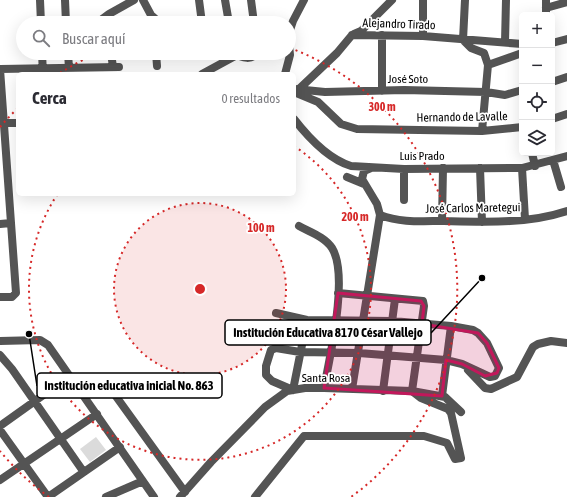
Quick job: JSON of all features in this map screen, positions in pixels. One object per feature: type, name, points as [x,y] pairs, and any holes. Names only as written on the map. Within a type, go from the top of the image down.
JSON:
[{"type":"street","points":[[40,0],[41,16]]},
{"type":"street","points":[[65,0],[66,16]]},
{"type":"street","points":[[106,16],[134,0]]},
{"type":"street","points":[[143,0],[152,16]]},
{"type":"street","points":[[199,0],[201,16]]},
{"type":"street","points":[[225,0],[228,16]]},
{"type":"street","points":[[251,0],[253,16]]},
{"type":"street","points":[[296,16],[304,0]]},
{"type":"street","points":[[352,35],[361,31],[392,0]]},
{"type":"street","points":[[423,0],[423,36]]},
{"type":"street","points":[[464,0],[463,40],[471,48],[484,53],[488,65],[482,131]]},
{"type":"street","points":[[505,42],[506,0]]},
{"type":"street","points":[[546,8],[567,2]]},
{"type":"street","name":"Alejandro Tirado","points":[[296,89],[332,58],[352,35],[423,36],[519,44]]},
{"type":"street","points":[[382,35],[382,91]]},
{"type":"street","points":[[555,42],[567,39]]},
{"type":"street","points":[[488,65],[519,54]]},
{"type":"street","points":[[42,60],[43,71]]},
{"type":"street","points":[[69,60],[70,68]]},
{"type":"street","points":[[0,297],[15,296],[11,223],[2,148],[3,123],[0,69],[43,71],[70,68],[116,67],[114,60]]},
{"type":"street","points":[[157,60],[157,66]]},
{"type":"street","points":[[205,72],[226,60]]},
{"type":"street","points":[[286,72],[289,60]]},
{"type":"street","points":[[555,81],[567,78]]},
{"type":"street","name":"José Soto","points":[[296,90],[331,92],[486,92],[505,95],[519,91]]},
{"type":"street","name":"Hernando de Lavalle","points":[[296,91],[318,102],[335,120],[350,128],[482,131],[519,127]]},
{"type":"street","points":[[555,118],[567,114]]},
{"type":"street","name":"Luis Prado","points":[[296,121],[317,144],[336,160],[350,166],[404,169],[522,168],[535,166],[567,156]]},
{"type":"street","points":[[3,123],[16,122]]},
{"type":"street","points":[[533,156],[535,166]]},
{"type":"street","points":[[553,160],[561,187]]},
{"type":"street","points":[[352,389],[380,215],[377,204],[364,184],[362,174],[364,171],[371,168]]},
{"type":"street","points":[[442,221],[443,168]]},
{"type":"street","points":[[480,168],[482,222]]},
{"type":"street","points":[[522,168],[526,219]]},
{"type":"street","points":[[404,169],[404,200]]},
{"type":"street","points":[[347,177],[364,184]]},
{"type":"street","name":"José Carlos Maretegui","points":[[380,215],[401,221],[482,222],[545,217],[567,212]]},
{"type":"street","points":[[0,224],[11,223]]},
{"type":"street","points":[[299,226],[320,237],[332,248],[337,259],[338,293],[336,320],[324,388]]},
{"type":"street","points":[[255,497],[304,436],[428,436],[447,443],[455,460],[460,459],[458,437],[451,413],[448,409],[421,398],[412,392],[418,358],[424,306],[423,302],[338,293]]},
{"type":"street","points":[[383,391],[395,299]]},
{"type":"street","points":[[276,313],[307,320],[392,321],[451,326],[478,332],[487,343],[499,368],[495,376],[490,377],[462,364],[446,360],[388,356],[359,352],[300,352],[276,348],[271,350],[266,366],[266,374],[268,378],[293,390],[300,352],[307,320]]},
{"type":"street","points":[[451,326],[442,396],[461,412]]},
{"type":"street","points":[[0,341],[40,340],[52,349],[154,497]]},
{"type":"street","points":[[462,364],[485,388],[491,389],[517,377],[533,347],[538,344],[551,341],[567,343]]},
{"type":"street","points":[[0,355],[35,401],[83,471]]},
{"type":"street","points":[[0,426],[70,376]]},
{"type":"street","name":"Santa Rosa","points":[[182,495],[211,462],[265,407],[282,394],[293,390],[324,388],[412,392],[442,396]]},
{"type":"street","points":[[115,395],[182,495]]},
{"type":"street","points":[[0,480],[26,464],[97,414]]},
{"type":"street","points":[[0,430],[26,464],[48,497],[83,471],[120,447]]},
{"type":"street","points":[[106,497],[143,481]]},
{"type":"highlighted area","points":[[338,293],[421,301],[424,306],[422,324],[478,333],[487,343],[499,368],[497,373],[485,376],[462,364],[446,360],[442,396],[324,388]]},
{"type":"shaded area","points":[[96,437],[106,450],[90,462],[80,449]]},
{"type":"place","name":"Institución Educativa 8170 César Vallejo","points":[[482,278]]},
{"type":"place","name":"Institución educativa inicial No. 863","points":[[29,334]]}]
